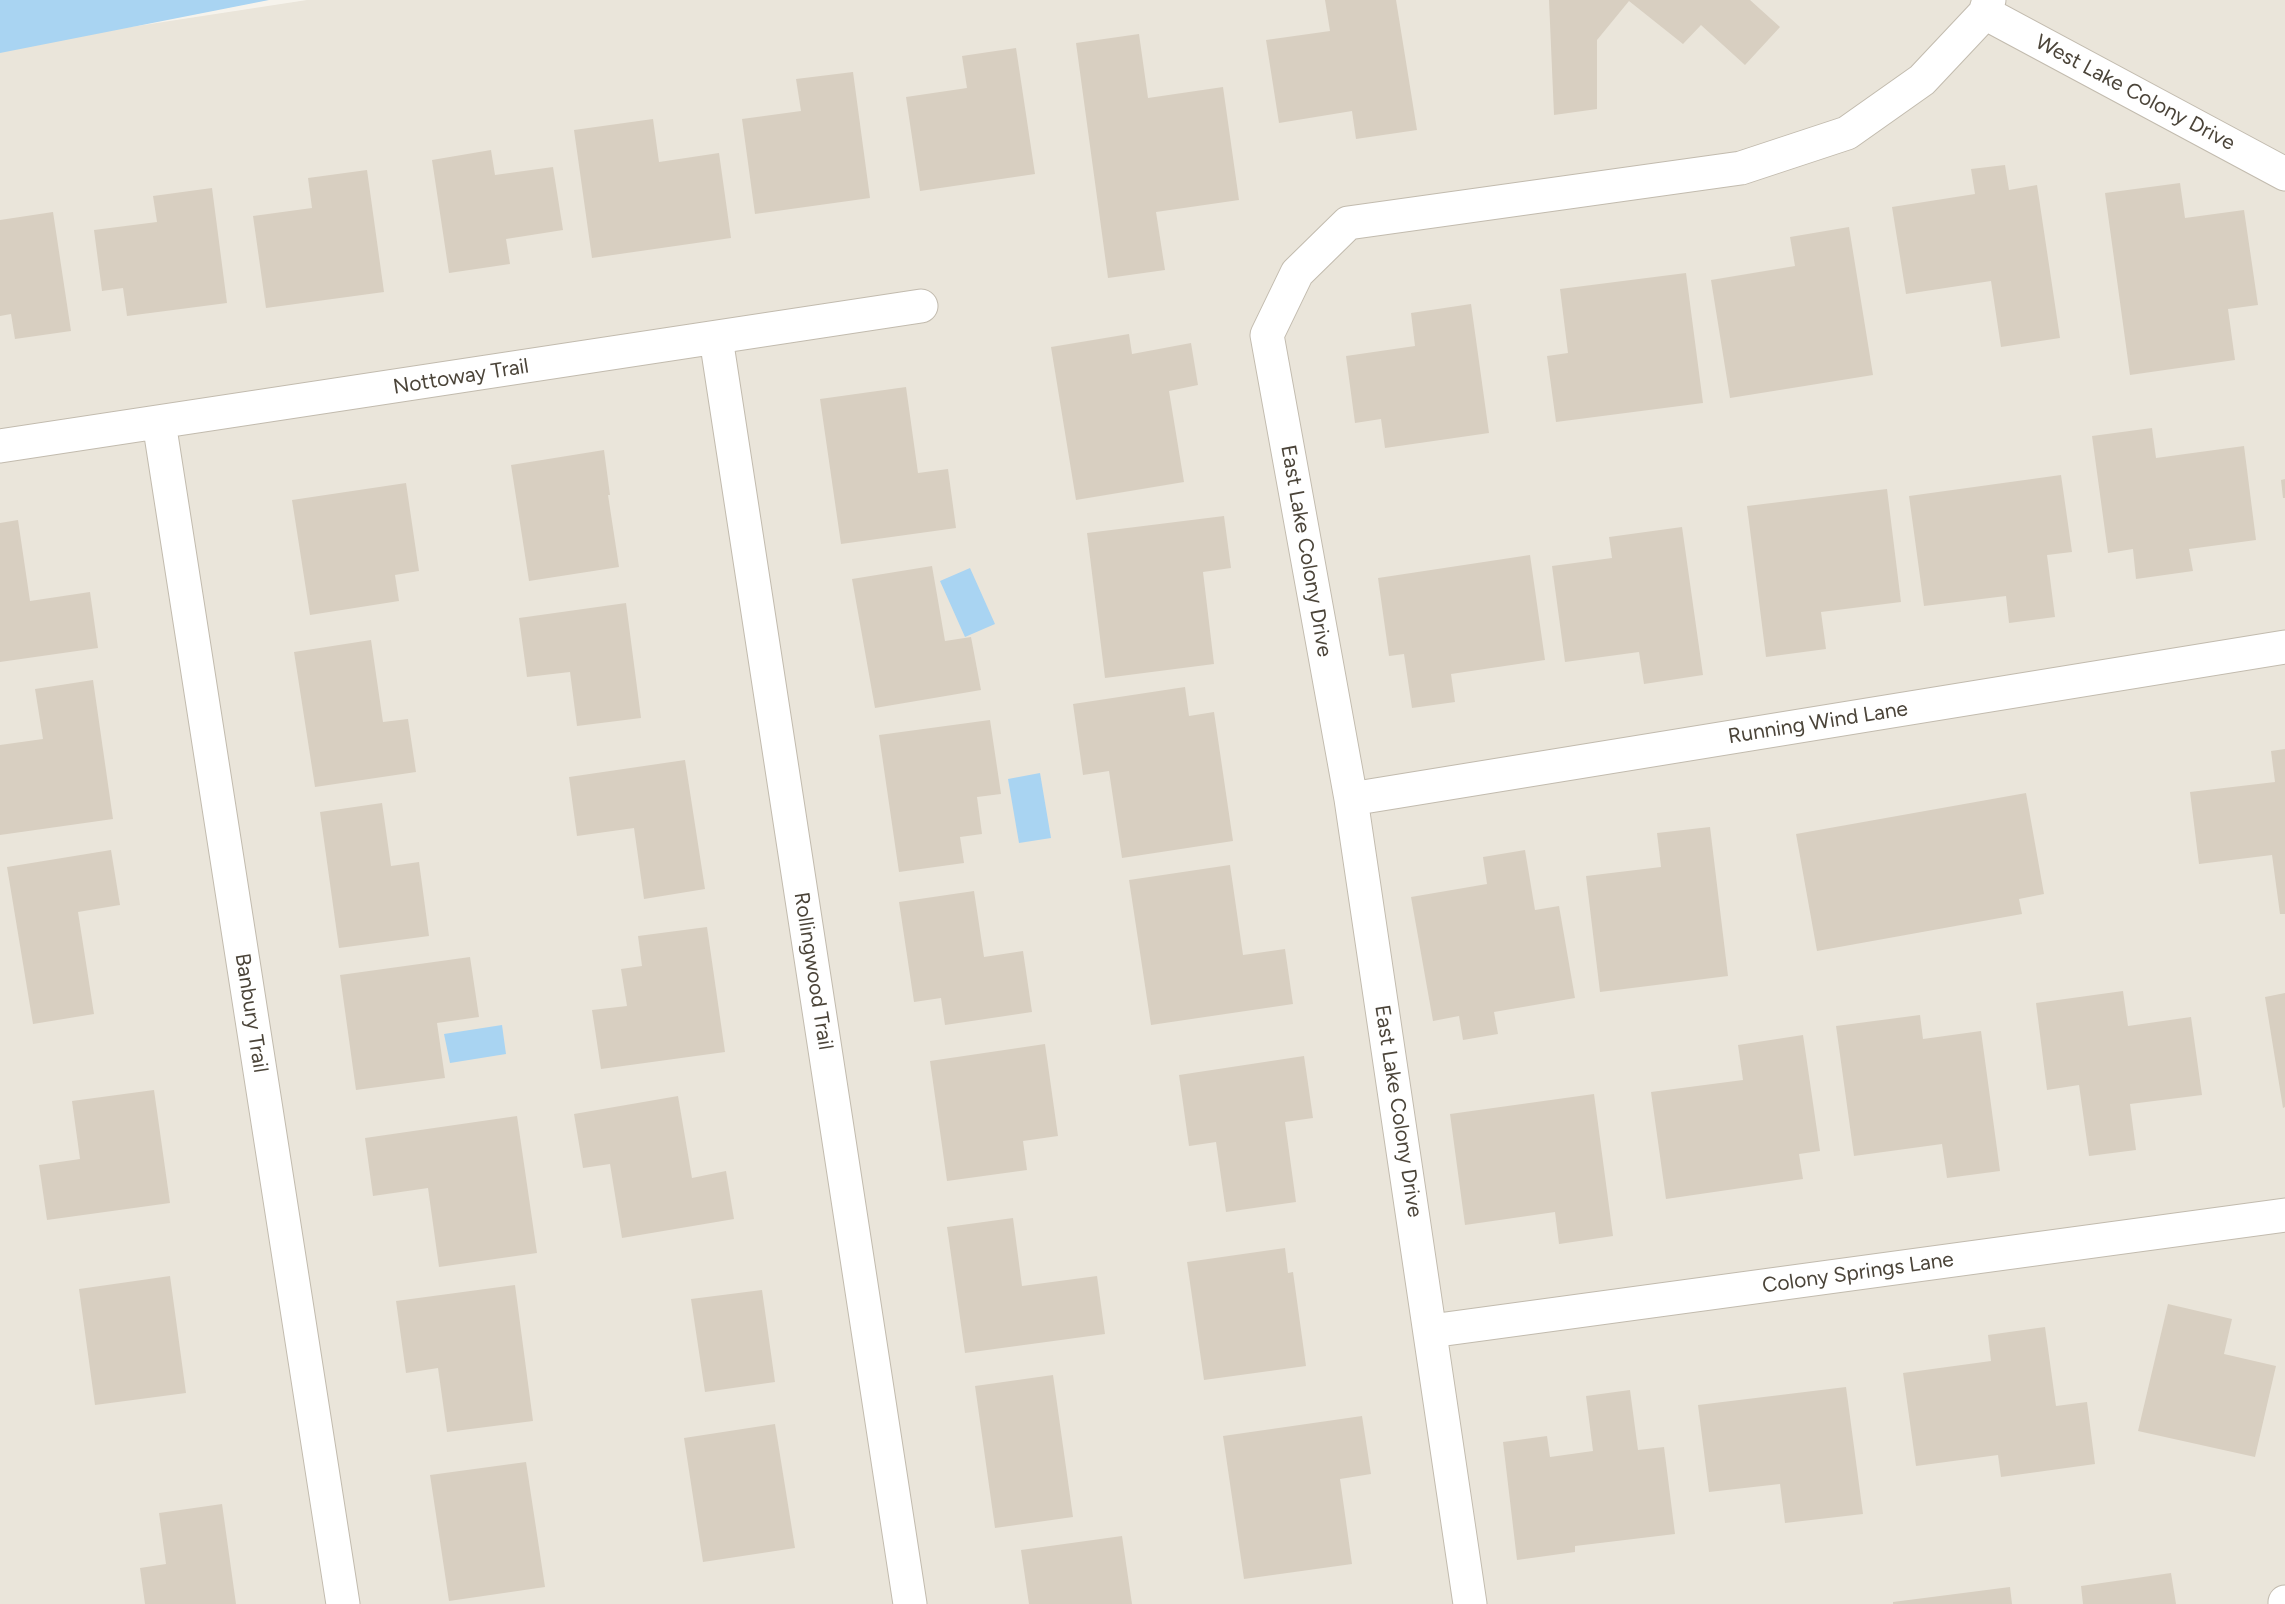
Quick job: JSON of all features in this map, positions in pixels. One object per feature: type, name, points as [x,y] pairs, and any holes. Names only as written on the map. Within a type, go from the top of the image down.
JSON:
[{"type":"street","name":"West Lake Colony Drive","points":[[1987,7],[2285,174]]},
{"type":"street","name":"East Lake Colony Drive","points":[[1470,1604],[1352,799],[1267,335],[1297,273],[1348,223],[1741,168],[1847,133],[1922,80],[1987,7]]},
{"type":"street","name":"Nottoway Trail","points":[[0,446],[921,306]]},
{"type":"street","name":"Rollingwood Trail","points":[[716,338],[910,1604]]},
{"type":"street","name":"Banbury Trail","points":[[159,422],[343,1604]]},
{"type":"street","name":"Running Wind Lane","points":[[1352,799],[2285,647]]},
{"type":"street","name":"Colony Springs Lane","points":[[1431,1331],[2285,1215]]},
{"type":"shaded area","points":[[307,0],[2285,0],[2285,1604],[0,1604],[0,47]]},
{"type":"water","points":[[0,0],[269,0],[0,53]]},
{"type":"water","points":[[970,568],[995,624],[965,637],[940,581]]},
{"type":"water","points":[[1040,773],[1051,838],[1019,843],[1008,779]]},
{"type":"water","points":[[502,1025],[506,1054],[450,1063],[444,1034]]},
{"type":"building","points":[[1325,0],[1396,0],[1417,130],[1356,139],[1352,111],[1279,123],[1266,40],[1330,31]]},
{"type":"building","points":[[1549,0],[1750,0],[1780,27],[1745,65],[1701,25],[1683,44],[1629,1],[1597,40],[1597,109],[1554,115]]},
{"type":"building","points":[[1139,34],[1148,98],[1223,87],[1239,200],[1156,212],[1165,270],[1108,278],[1076,43]]},
{"type":"building","points":[[1016,48],[1035,174],[920,191],[906,97],[967,88],[962,56]]},
{"type":"building","points":[[853,72],[870,198],[755,214],[742,119],[801,111],[796,79]]},
{"type":"building","points":[[653,119],[659,162],[719,153],[731,238],[592,258],[574,130]]},
{"type":"building","points":[[491,150],[495,175],[553,167],[563,230],[506,239],[510,264],[449,273],[432,160]]},
{"type":"building","points":[[2005,165],[2009,190],[2037,185],[2060,338],[2001,347],[1991,281],[1906,294],[1892,207],[1975,194],[1971,169]]},
{"type":"building","points":[[367,170],[384,292],[266,308],[253,216],[312,208],[308,178]]},
{"type":"building","points":[[2180,183],[2185,218],[2244,210],[2258,305],[2228,309],[2235,360],[2130,375],[2105,193]]},
{"type":"building","points":[[212,188],[227,303],[127,316],[123,288],[102,291],[94,230],[157,222],[153,196]]},
{"type":"building","points":[[53,212],[71,331],[15,339],[11,314],[0,316],[0,220]]},
{"type":"building","points":[[1849,227],[1873,375],[1730,398],[1711,280],[1795,266],[1790,237]]},
{"type":"building","points":[[1686,273],[1703,403],[1556,422],[1547,356],[1568,353],[1560,289]]},
{"type":"building","points":[[1471,304],[1489,433],[1385,448],[1381,419],[1355,423],[1346,356],[1415,346],[1411,313]]},
{"type":"building","points":[[1129,334],[1132,354],[1191,343],[1198,385],[1169,391],[1184,482],[1076,500],[1051,347]]},
{"type":"building","points":[[906,387],[918,473],[948,469],[956,528],[841,544],[820,399]]},
{"type":"building","points":[[2152,428],[2156,458],[2244,446],[2256,540],[2189,549],[2193,571],[2136,579],[2133,549],[2108,553],[2092,436]]},
{"type":"building","points":[[604,450],[619,567],[529,581],[511,465]]},
{"type":"building","points":[[2061,475],[2072,552],[2047,555],[2055,617],[2009,623],[2006,596],[1924,606],[1909,496]]},
{"type":"building","points":[[2285,479],[2285,498],[2283,498],[2281,480]]},
{"type":"building","points":[[406,483],[419,571],[395,575],[399,601],[310,615],[292,500]]},
{"type":"building","points":[[1887,489],[1901,602],[1821,612],[1826,649],[1766,657],[1747,506]]},
{"type":"building","points":[[1224,516],[1231,568],[1203,572],[1214,664],[1105,678],[1087,533]]},
{"type":"building","points":[[18,520],[30,601],[90,592],[98,648],[0,662],[0,523]]},
{"type":"building","points":[[1682,527],[1703,675],[1644,684],[1639,652],[1565,662],[1552,566],[1612,558],[1609,537]]},
{"type":"building","points":[[1530,555],[1545,660],[1451,674],[1455,702],[1412,708],[1404,654],[1389,656],[1378,578]]},
{"type":"building","points":[[932,566],[945,641],[971,637],[981,690],[875,708],[852,579]]},
{"type":"building","points":[[626,603],[641,718],[577,726],[570,672],[527,677],[519,618]]},
{"type":"building","points":[[371,640],[383,722],[408,719],[416,772],[315,787],[294,652]]},
{"type":"building","points":[[93,680],[113,819],[0,835],[0,745],[43,739],[35,689]]},
{"type":"building","points":[[1185,687],[1189,716],[1214,712],[1233,841],[1122,858],[1109,771],[1083,775],[1073,704]]},
{"type":"building","points":[[990,720],[1001,794],[977,797],[982,834],[960,837],[964,863],[899,872],[879,735]]},
{"type":"building","points":[[2285,749],[2285,914],[2280,914],[2272,855],[2199,864],[2190,792],[2275,782],[2271,751]]},
{"type":"building","points":[[685,760],[705,889],[644,899],[634,828],[577,836],[569,777]]},
{"type":"building","points":[[2026,793],[2044,894],[2019,899],[2022,914],[1817,951],[1796,834]]},
{"type":"building","points":[[382,803],[391,866],[419,862],[429,936],[339,948],[320,812]]},
{"type":"building","points":[[1710,827],[1728,976],[1600,992],[1586,876],[1661,867],[1657,833]]},
{"type":"building","points":[[111,850],[120,905],[78,912],[94,1014],[33,1024],[7,867]]},
{"type":"building","points":[[1525,850],[1535,910],[1559,906],[1575,998],[1494,1012],[1498,1034],[1463,1040],[1459,1016],[1433,1021],[1411,897],[1487,884],[1483,857]]},
{"type":"building","points":[[1230,865],[1243,955],[1285,949],[1293,1004],[1151,1025],[1129,880]]},
{"type":"building","points":[[974,891],[984,957],[1023,951],[1032,1012],[945,1025],[941,998],[914,1002],[899,902]]},
{"type":"building","points":[[707,927],[725,1052],[601,1069],[592,1010],[627,1006],[621,969],[642,966],[638,936]]},
{"type":"building","points":[[470,957],[479,1017],[437,1023],[445,1078],[356,1090],[340,975]]},
{"type":"building","points":[[2123,991],[2128,1026],[2191,1017],[2202,1095],[2130,1104],[2136,1150],[2089,1156],[2079,1085],[2047,1090],[2036,1003]]},
{"type":"building","points":[[2285,993],[2285,1107],[2283,1108],[2265,997]]},
{"type":"building","points":[[1920,1015],[1923,1039],[1981,1031],[2000,1171],[1947,1178],[1942,1144],[1854,1156],[1836,1026]]},
{"type":"building","points":[[1803,1035],[1820,1151],[1799,1154],[1803,1179],[1666,1199],[1651,1092],[1743,1080],[1738,1045]]},
{"type":"building","points":[[1045,1044],[1058,1136],[1023,1141],[1027,1170],[947,1181],[930,1061]]},
{"type":"building","points":[[1304,1056],[1313,1118],[1285,1122],[1296,1202],[1226,1212],[1216,1142],[1189,1146],[1179,1075]]},
{"type":"building","points":[[154,1090],[170,1203],[47,1220],[39,1165],[80,1159],[72,1101]]},
{"type":"building","points":[[1594,1094],[1613,1236],[1559,1244],[1555,1212],[1465,1225],[1450,1114]]},
{"type":"building","points":[[678,1096],[692,1178],[726,1171],[734,1219],[622,1238],[610,1164],[583,1168],[574,1114]]},
{"type":"building","points":[[517,1116],[537,1253],[439,1267],[428,1188],[373,1196],[365,1138]]},
{"type":"building","points":[[1013,1218],[1022,1286],[1097,1276],[1105,1334],[965,1353],[947,1227]]},
{"type":"building","points":[[1285,1248],[1288,1273],[1293,1272],[1306,1366],[1204,1380],[1187,1262]]},
{"type":"building","points":[[170,1276],[186,1393],[95,1405],[79,1289]]},
{"type":"building","points":[[515,1285],[533,1421],[447,1432],[438,1368],[406,1373],[396,1301]]},
{"type":"building","points":[[762,1290],[775,1382],[705,1392],[691,1299]]},
{"type":"building","points":[[2168,1304],[2232,1319],[2224,1354],[2276,1366],[2255,1457],[2138,1431]]},
{"type":"building","points":[[2045,1327],[2056,1406],[2087,1402],[2095,1464],[2001,1477],[1998,1455],[1916,1466],[1903,1373],[1991,1361],[1988,1335]]},
{"type":"building","points":[[1053,1375],[1073,1517],[995,1528],[975,1386]]},
{"type":"building","points":[[1846,1387],[1863,1514],[1785,1523],[1780,1484],[1709,1492],[1698,1405]]},
{"type":"building","points":[[1630,1390],[1638,1450],[1664,1447],[1675,1534],[1575,1546],[1575,1552],[1517,1560],[1503,1442],[1547,1436],[1550,1457],[1593,1451],[1586,1396]]},
{"type":"building","points":[[1362,1416],[1371,1474],[1340,1479],[1352,1564],[1244,1579],[1223,1436]]},
{"type":"building","points":[[775,1424],[795,1548],[703,1562],[684,1438]]},
{"type":"building","points":[[526,1462],[545,1587],[449,1601],[430,1475]]},
{"type":"building","points":[[222,1504],[236,1604],[145,1604],[140,1568],[166,1564],[159,1513]]},
{"type":"building","points":[[1122,1536],[1132,1604],[1029,1604],[1021,1550]]},
{"type":"building","points":[[2171,1573],[2176,1604],[2083,1604],[2081,1586]]},
{"type":"building","points":[[2010,1587],[2012,1604],[1893,1604],[1893,1602]]}]
